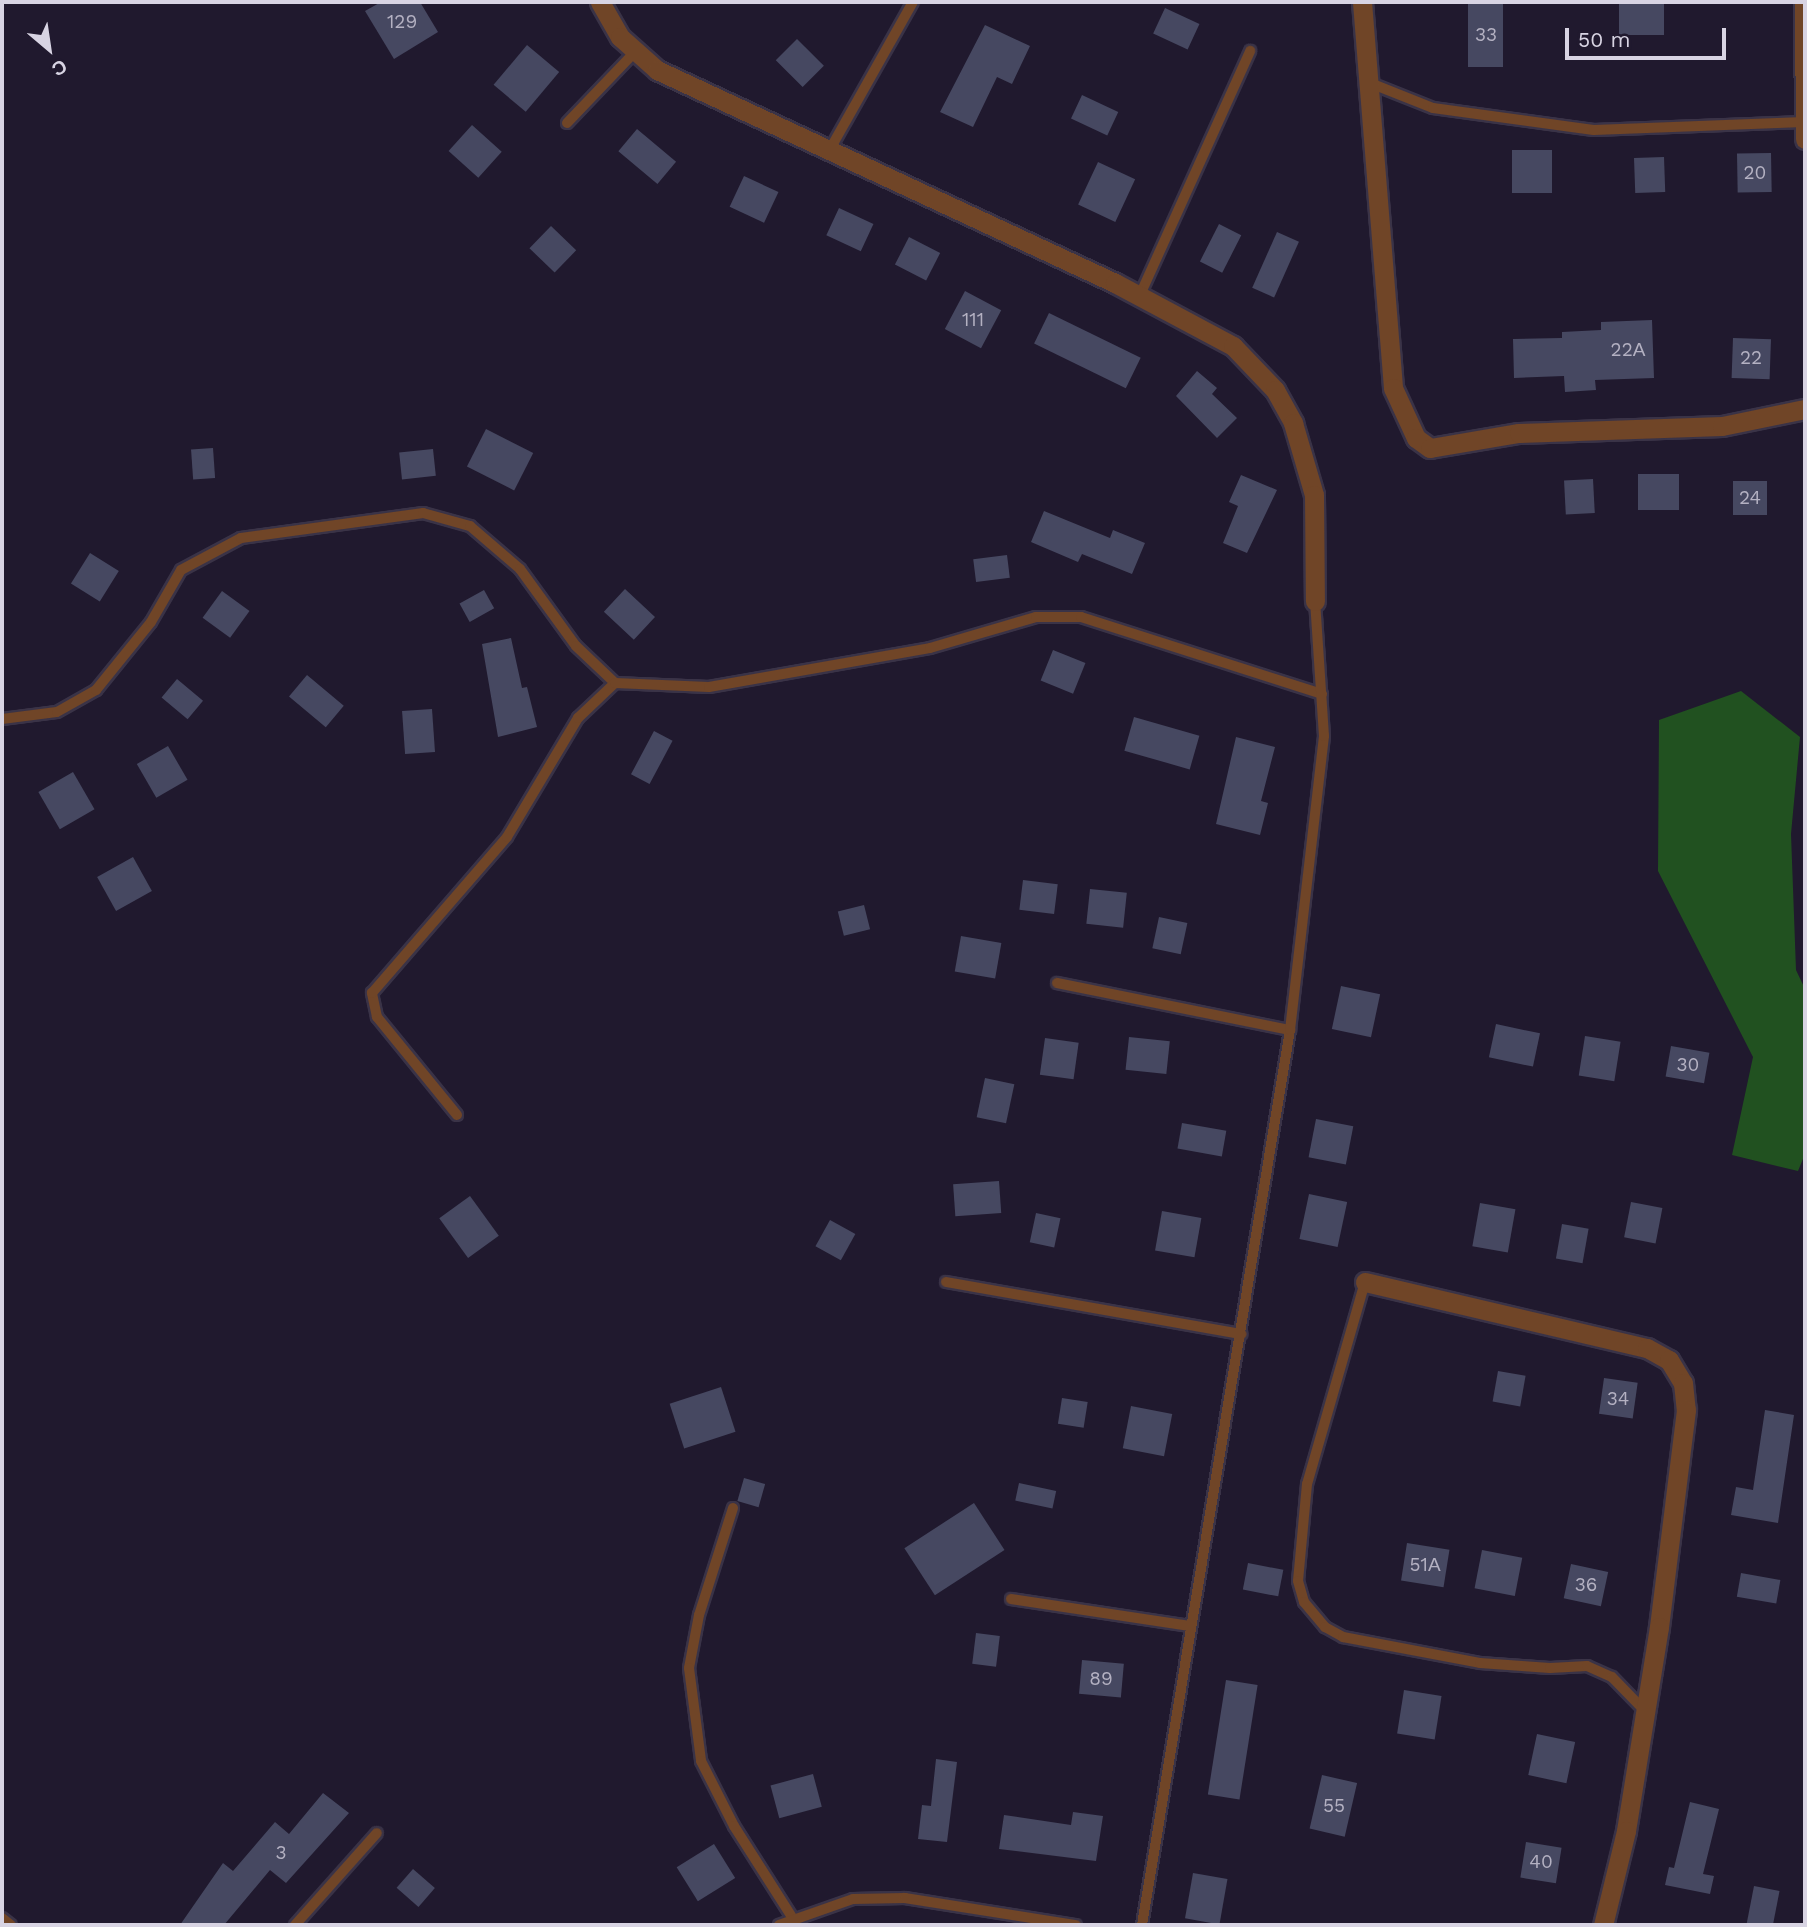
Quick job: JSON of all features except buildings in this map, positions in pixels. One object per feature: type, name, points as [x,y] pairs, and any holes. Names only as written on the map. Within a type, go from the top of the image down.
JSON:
[{"type":"street","points":[[600,2],[634,53],[657,71],[1140,295],[1233,346],[1275,390],[1293,423],[1314,495],[1315,601]]},
{"type":"street","points":[[1362,2],[1393,388],[1416,438],[1430,448],[1519,433],[1722,426],[1805,409]]},
{"type":"street","points":[[1804,2],[1805,139]]},
{"type":"street","points":[[1365,1282],[1647,1348],[1669,1360],[1683,1383],[1686,1410],[1645,1712],[1626,1830],[1603,1925]]},
{"type":"lane","points":[[829,151],[913,2]]},
{"type":"lane","points":[[1140,295],[1250,51]]},
{"type":"lane","points":[[567,123],[634,53]]},
{"type":"lane","points":[[1370,83],[1433,108],[1594,130],[1804,122]]},
{"type":"lane","points":[[2,719],[57,712],[96,690],[151,622],[181,570],[241,538],[423,513],[470,526],[520,569],[576,646],[615,683],[709,687],[930,648],[1036,617],[1081,617],[1322,694]]},
{"type":"lane","points":[[1142,1925],[1172,1761],[1190,1626],[1290,1030],[1325,736],[1315,601]]},
{"type":"lane","points":[[457,1115],[377,1017],[372,993],[507,837],[578,718],[615,683]]},
{"type":"lane","points":[[1057,983],[1290,1030]]},
{"type":"lane","points":[[946,1282],[1241,1334]]},
{"type":"lane","points":[[1365,1282],[1307,1483],[1298,1581],[1304,1602],[1325,1627],[1343,1637],[1480,1663],[1550,1668],[1587,1666],[1612,1677],[1645,1712]]},
{"type":"lane","points":[[733,1508],[699,1615],[689,1668],[701,1761],[734,1826],[792,1917]]},
{"type":"lane","points":[[1011,1599],[1190,1626]]},
{"type":"lane","points":[[295,1925],[377,1833]]},
{"type":"lane","points":[[779,1925],[792,1917],[853,1899],[905,1898],[1076,1925]]},
{"type":"lane","points":[[2,1918],[11,1925]]},
{"type":"green space","points":[[1741,691],[1800,737],[1791,834],[1796,970],[1805,989],[1805,1154],[1798,1171],[1732,1155],[1753,1057],[1658,871],[1659,720]]}]
